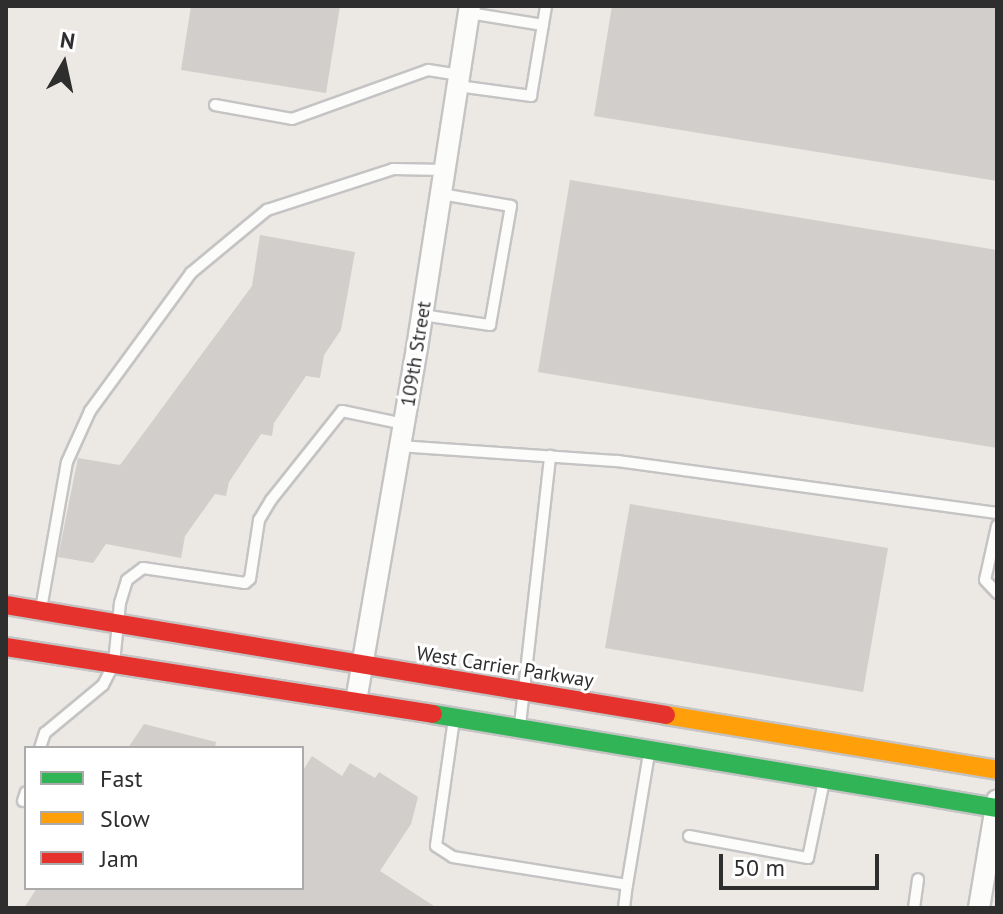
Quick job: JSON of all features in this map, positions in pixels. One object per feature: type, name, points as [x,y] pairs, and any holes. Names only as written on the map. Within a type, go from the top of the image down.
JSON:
[{"type":"main road","name":"West Carrier Parkway","points":[[6,605],[119,622],[361,667],[997,770]]},
{"type":"main road","points":[[6,647],[519,727],[996,808]]},
{"type":"street","name":"109th Street","points":[[356,701],[470,10]]},
{"type":"street","points":[[979,908],[997,801]]},
{"type":"lane","points":[[215,105],[292,119],[428,70],[531,96],[546,6]]},
{"type":"lane","points":[[470,10],[543,25]]},
{"type":"lane","points":[[41,611],[67,462],[90,411],[191,273],[267,210],[393,169],[445,170]]},
{"type":"lane","points":[[422,315],[490,325],[511,206],[441,194]]},
{"type":"lane","points":[[41,746],[45,733],[103,685],[114,663],[120,603],[127,580],[143,568],[245,583],[250,579],[259,520],[271,500],[342,411],[404,424]]},
{"type":"lane","points":[[400,446],[633,463],[997,513]]},
{"type":"lane","points":[[519,727],[550,456]]},
{"type":"lane","points":[[997,526],[985,580],[997,593]]},
{"type":"lane","points":[[454,717],[436,846],[453,857],[627,885]]},
{"type":"lane","points":[[624,908],[650,749]]},
{"type":"lane","points":[[689,836],[808,858],[825,779]]},
{"type":"lane","points":[[914,908],[918,879]]},
{"type":"building","points":[[191,6],[340,6],[326,93],[181,70]]},
{"type":"building","points":[[612,6],[997,6],[997,181],[594,116]]},
{"type":"building","points":[[570,180],[997,250],[997,448],[538,372]]},
{"type":"building","points":[[260,235],[355,252],[341,330],[324,355],[320,378],[306,376],[274,423],[272,436],[261,434],[229,482],[226,496],[215,494],[185,536],[181,558],[106,544],[93,563],[58,557],[78,458],[120,465],[252,286]]},
{"type":"building","points":[[630,504],[888,548],[863,692],[605,648]]},
{"type":"building","points":[[144,724],[216,742],[215,746],[129,746]]},
{"type":"building","points":[[312,756],[342,776],[350,763],[375,778],[379,772],[418,797],[411,824],[380,871],[437,908],[24,908],[36,890],[304,890],[304,769]]},
{"type":"traffic: fast","points":[[433,714],[997,808]]},
{"type":"traffic: slow","points":[[666,715],[997,770]]},
{"type":"traffic: jam","points":[[6,605],[666,715]]},
{"type":"traffic: jam","points":[[6,647],[433,714]]}]
